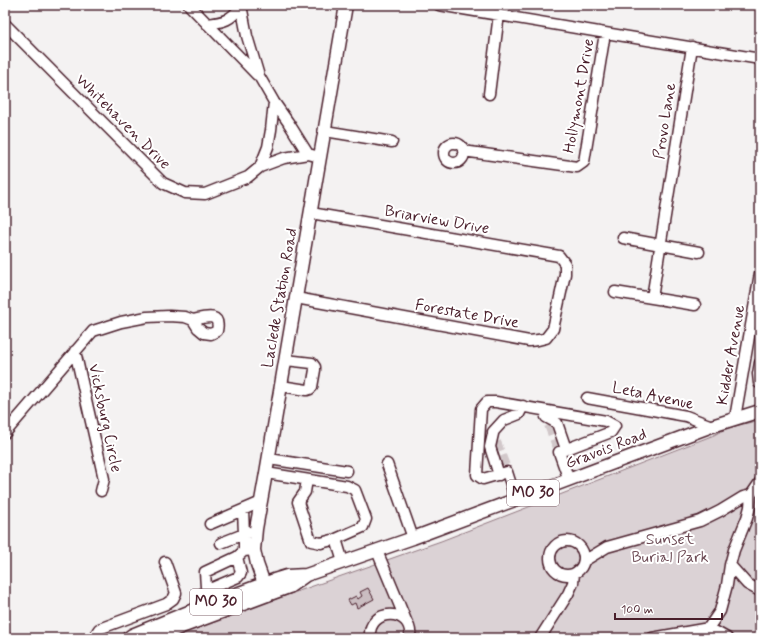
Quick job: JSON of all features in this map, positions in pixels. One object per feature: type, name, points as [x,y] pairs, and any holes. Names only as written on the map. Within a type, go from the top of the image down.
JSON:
[{"type":"main road","name":"Laclede Station Road","points":[[266,590],[257,564],[245,553],[256,529],[269,459],[346,5]]},
{"type":"main road","name":"Gravois Road","points":[[128,638],[168,620],[246,591],[289,587],[306,575],[413,538],[712,426],[760,411]]},
{"type":"main road","points":[[246,591],[257,564]]},
{"type":"main road","name":"Gravois Road","points":[[152,638],[266,590]]},
{"type":"street","points":[[189,5],[259,76]]},
{"type":"street","points":[[441,5],[760,59]]},
{"type":"street","points":[[207,24],[222,22],[234,16],[241,6]]},
{"type":"street","points":[[241,6],[247,36],[259,76],[308,154]]},
{"type":"street","points":[[489,94],[499,14]]},
{"type":"street","name":"Whitehaven Drive","points":[[5,24],[162,183],[185,193],[204,194],[248,177],[260,166],[284,158],[308,154],[320,157]]},
{"type":"street","name":"Hollymont Drive","points":[[463,151],[577,167],[584,162],[605,33]]},
{"type":"street","name":"Provo Lane","points":[[652,298],[692,47]]},
{"type":"street","name":"Whitehaven Drive","points":[[260,166],[268,147],[274,102]]},
{"type":"street","points":[[325,132],[392,142]]},
{"type":"street","name":"Briarview Drive","points":[[311,213],[559,256]]},
{"type":"street","points":[[623,238],[699,252]]},
{"type":"street","name":"Forestate Drive","points":[[296,298],[529,341],[538,340],[546,338],[553,329],[565,274],[565,264],[559,256]]},
{"type":"street","name":"Kidder Avenue","points":[[735,418],[759,280]]},
{"type":"street","points":[[615,292],[695,305]]},
{"type":"street","points":[[5,433],[93,331],[121,322],[147,318],[169,316],[185,317],[193,320]]},
{"type":"street","name":"Vicksburg Circle","points":[[75,351],[104,479],[101,491]]},
{"type":"street","points":[[281,386],[307,390],[312,387],[315,370],[313,365],[286,360]]},
{"type":"street","points":[[760,363],[758,374],[760,383]]},
{"type":"street","name":"Leta Avenue","points":[[586,398],[686,416],[712,426]]},
{"type":"street","points":[[504,471],[483,479],[478,475],[481,409],[488,402],[523,406],[557,423],[561,449],[569,480]]},
{"type":"street","points":[[516,500],[504,471],[490,447],[494,436],[504,420],[519,414],[523,406]]},
{"type":"street","points":[[546,417],[606,421],[615,426],[611,432],[561,449]]},
{"type":"street","points":[[480,430],[494,436]]},
{"type":"street","points":[[269,459],[347,472]]},
{"type":"street","points":[[387,464],[413,538]]},
{"type":"street","points":[[266,473],[347,486],[355,490],[366,519],[363,527],[336,539],[321,543],[311,541],[298,502],[305,492],[307,480]]},
{"type":"street","points":[[704,638],[720,611],[734,550],[747,518],[751,495],[760,482]]},
{"type":"street","points":[[584,561],[607,547],[700,520],[720,511],[743,497],[751,495]]},
{"type":"street","points":[[210,524],[261,502]]},
{"type":"street","points":[[243,510],[245,553],[241,573],[238,577],[212,588],[206,587],[205,572],[245,553]]},
{"type":"street","points":[[221,543],[256,529]]},
{"type":"street","points":[[336,539],[343,562]]},
{"type":"street","points":[[570,541],[580,546],[583,550],[584,561],[581,569],[568,576],[554,570],[551,565],[550,555],[555,545],[559,542],[570,541]]},
{"type":"street","points":[[377,551],[410,629],[410,638]]},
{"type":"street","points":[[93,638],[99,629],[166,604],[173,599],[176,593],[165,562]]},
{"type":"street","points":[[730,565],[747,584],[760,591]]},
{"type":"street","points":[[540,638],[568,594],[573,583],[574,574]]},
{"type":"street","points":[[212,588],[216,602]]},
{"type":"street","points":[[370,638],[370,630],[373,624],[383,615],[396,615],[407,623]]},
{"type":"street","points":[[652,638],[709,628],[727,638]]},
{"type":"green space","name":"Sunset Burial Park","points":[[760,420],[760,638],[165,638],[441,541],[714,435],[727,428]]},
{"type":"building","points":[[368,588],[374,599],[357,608],[355,603],[351,605],[348,600],[356,596],[358,599],[362,596],[360,592]]},
{"type":"tunnel","points":[[549,425],[557,446]]},
{"type":"tunnel","points":[[496,442],[505,466]]}]
